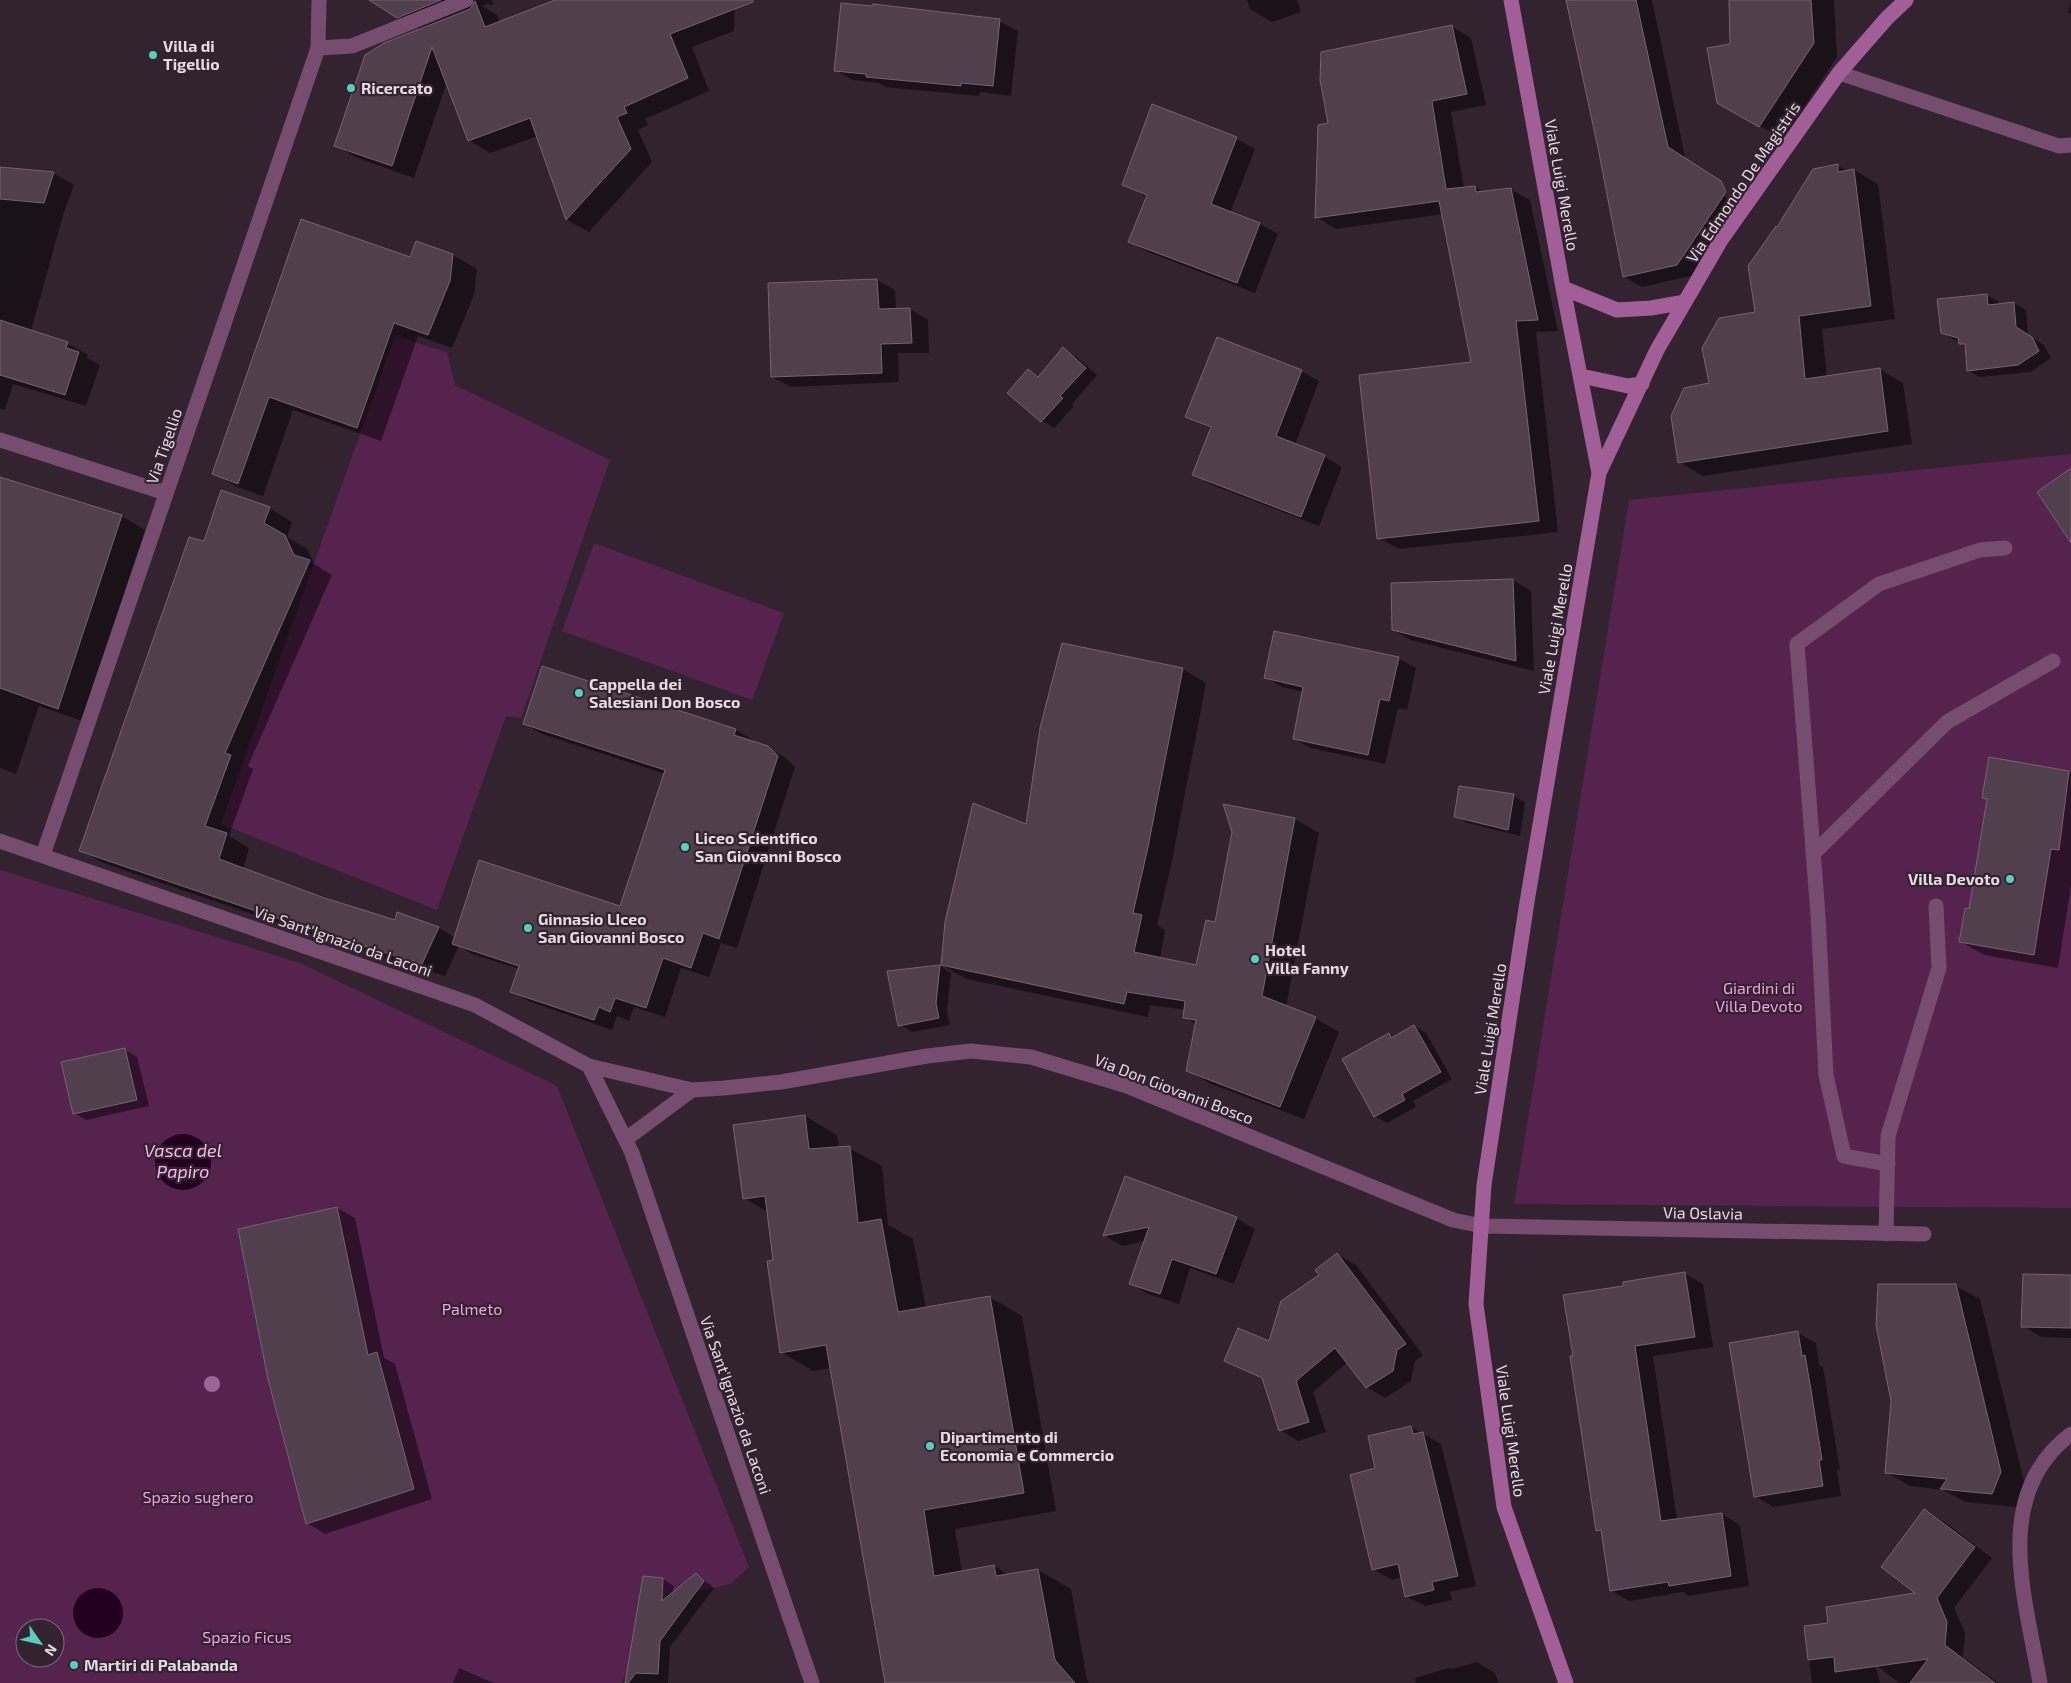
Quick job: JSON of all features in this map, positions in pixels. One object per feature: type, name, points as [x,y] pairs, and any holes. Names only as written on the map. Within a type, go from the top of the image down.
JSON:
[{"type":"street","name":"Via Tigellio","points":[[43,855],[318,48],[319,0]]},
{"type":"street","points":[[318,48],[352,46],[466,0]]},
{"type":"street","name":"Viale Luigi Merello","points":[[1511,0],[1562,288],[1599,473],[1527,902],[1484,1185],[1476,1304],[1504,1507],[1566,1683]]},
{"type":"street","name":"Via Edmondo De Magistris","points":[[1599,473],[1657,350],[1721,240],[1839,73],[1887,18],[1906,0]]},
{"type":"street","points":[[1839,73],[2059,146],[2071,145]]},
{"type":"street","points":[[1562,288],[1617,310],[1651,308],[1685,302]]},
{"type":"street","points":[[1581,376],[1628,386],[1642,384]]},
{"type":"street","points":[[0,440],[166,493]]},
{"type":"street","points":[[1888,1164],[1844,1156],[1826,1075],[1814,854],[1797,644],[1879,584],[1980,550],[2005,548]]},
{"type":"street","points":[[1814,854],[1947,722],[2053,661]]},
{"type":"street","name":"Via Sant'Ignazio da Laconi","points":[[0,841],[476,1005],[589,1066],[632,1153],[812,1683]]},
{"type":"street","points":[[1886,1234],[1888,1136],[1939,968],[1936,906]]},
{"type":"street","name":"Via Don Giovanni Bosco","points":[[692,1090],[781,1082],[927,1056],[971,1051],[1031,1057],[1126,1086],[1452,1220],[1482,1226]]},
{"type":"street","points":[[589,1066],[692,1090]]},
{"type":"street","points":[[626,1139],[692,1090]]},
{"type":"street","name":"Via Oslavia","points":[[1482,1226],[1924,1234]]},
{"type":"street","points":[[2040,1683],[2019,1558],[2023,1507],[2037,1471],[2060,1443],[2071,1434]]},
{"type":"green space","points":[[395,336],[447,352],[455,385],[610,460],[521,718],[506,716],[437,910],[221,824]]},
{"type":"green space","name":"Giardini di Villa Devoto","points":[[2071,454],[2071,1208],[1514,1204],[1629,500]],"holes":[[[1989,758],[2069,771],[2059,850],[2051,849],[2034,954],[1959,942],[1964,909],[1969,909],[1987,799],[1982,798]]]},
{"type":"green space","points":[[594,543],[784,613],[752,700],[562,631]]},
{"type":"green space","points":[[0,870],[300,963],[557,1086],[749,1567],[730,1584],[665,1599],[635,1624],[627,1673],[621,1683],[0,1683]]},
{"type":"water","name":"Vasca del Papiro","points":[[183,1134],[198,1139],[206,1147],[211,1162],[206,1177],[198,1185],[183,1190],[168,1185],[160,1177],[155,1162],[160,1147],[168,1139]]},
{"type":"water","points":[[93,1588],[103,1588],[116,1595],[123,1608],[123,1618],[116,1631],[103,1638],[93,1638],[84,1634],[77,1627],[73,1618],[73,1608],[77,1599],[84,1592]]},
{"type":"building","points":[[369,0],[441,0],[397,18]]},
{"type":"building","points":[[555,0],[753,0],[753,2],[670,34],[688,78],[624,107],[627,113],[617,117],[631,149],[566,220],[530,118],[468,141],[432,47],[392,166],[334,146],[365,55],[384,43],[470,9],[475,1],[485,27]]},
{"type":"building","points":[[1566,0],[1636,0],[1668,147],[1721,181],[1726,192],[1677,265],[1623,277],[1598,148]]},
{"type":"building","points":[[1729,0],[1811,0],[1814,43],[1759,127],[1717,103],[1707,48],[1730,44]]},
{"type":"building","points":[[841,3],[872,6],[873,4],[1000,19],[993,86],[961,83],[961,86],[866,77],[866,74],[834,71]]},
{"type":"building","points":[[1452,25],[1467,94],[1432,101],[1446,189],[1475,186],[1476,192],[1511,188],[1538,320],[1516,321],[1539,521],[1377,539],[1359,375],[1471,362],[1439,201],[1315,218],[1318,125],[1328,123],[1320,80],[1321,52]]},
{"type":"building","points":[[1152,104],[1237,137],[1211,204],[1260,223],[1237,283],[1128,242],[1147,195],[1122,185]]},
{"type":"building","points":[[1838,164],[1838,172],[1854,169],[1871,306],[1799,316],[1805,379],[1880,368],[1888,431],[1678,463],[1671,416],[1684,388],[1709,383],[1702,348],[1719,318],[1755,312],[1748,266],[1777,227],[1813,169]]},
{"type":"building","points":[[0,167],[54,172],[44,203],[0,199]]},
{"type":"building","points":[[301,219],[410,257],[416,241],[453,254],[450,281],[428,335],[394,323],[357,428],[269,397],[238,484],[212,474]]},
{"type":"building","points":[[877,279],[879,309],[910,308],[912,343],[881,344],[882,373],[771,377],[768,283]]},
{"type":"building","points":[[1987,294],[1988,305],[2014,302],[2016,327],[2032,337],[2039,351],[2018,365],[1967,371],[1965,344],[1959,344],[1958,338],[1941,333],[1937,299]]},
{"type":"building","points":[[0,320],[68,342],[66,348],[79,352],[65,395],[0,375]]},
{"type":"building","points":[[1217,337],[1302,370],[1276,436],[1325,455],[1301,517],[1192,475],[1211,427],[1185,417]]},
{"type":"building","points":[[1063,347],[1086,368],[1060,396],[1063,398],[1041,422],[1007,393],[1028,369],[1038,377]]},
{"type":"building","points":[[2071,468],[2071,543],[2037,492]]},
{"type":"building","points":[[0,477],[122,515],[58,709],[0,688]]},
{"type":"building","points":[[221,490],[270,507],[264,523],[285,535],[294,555],[310,560],[225,753],[231,755],[205,826],[227,833],[219,859],[322,897],[395,920],[397,912],[439,927],[422,964],[312,930],[79,851],[189,537],[204,541]]},
{"type":"building","points":[[1513,579],[1516,661],[1392,630],[1391,583]]},
{"type":"building","points":[[1274,631],[1399,657],[1389,701],[1380,699],[1368,755],[1293,739],[1303,687],[1264,678]]},
{"type":"building","points":[[1062,643],[1183,668],[1133,913],[1142,915],[1134,952],[1196,965],[1206,920],[1215,922],[1232,832],[1223,804],[1295,818],[1262,996],[1316,1017],[1280,1107],[1186,1071],[1196,1020],[1183,1018],[1185,1001],[1127,992],[1124,1004],[941,965],[945,922],[973,803],[1026,824],[1040,728]]},
{"type":"building","points":[[542,666],[736,729],[734,735],[768,746],[778,756],[719,939],[703,933],[691,968],[663,958],[646,1008],[615,998],[610,1012],[599,1007],[594,1020],[510,992],[519,966],[452,944],[479,860],[620,906],[665,770],[523,724]]},
{"type":"building","name":"Villa Devoto","points":[[1989,757],[2069,771],[2059,850],[2051,849],[2034,955],[1959,942],[1965,908],[1969,909],[1987,799],[1982,798]]},
{"type":"building","points":[[1459,786],[1514,794],[1508,830],[1454,817]]},
{"type":"building","points":[[940,965],[936,1003],[939,1018],[898,1026],[887,971]]},
{"type":"building","points":[[1414,1025],[1441,1072],[1402,1094],[1405,1100],[1374,1117],[1342,1059],[1389,1033],[1391,1038]]},
{"type":"building","points":[[125,1048],[137,1100],[73,1114],[61,1062]]},
{"type":"building","name":"Dipartimento di Economia e Commercio","points":[[805,1115],[809,1149],[850,1146],[858,1223],[881,1219],[898,1312],[990,1296],[1024,1493],[924,1510],[934,1576],[994,1565],[996,1576],[1038,1569],[1055,1660],[1075,1683],[885,1683],[826,1345],[780,1353],[767,1261],[773,1260],[765,1196],[743,1199],[733,1125]]},
{"type":"building","points":[[1125,1176],[1237,1217],[1216,1274],[1172,1259],[1160,1294],[1129,1284],[1149,1227],[1103,1236]]},
{"type":"building","points":[[337,1207],[368,1355],[377,1352],[414,1489],[306,1524],[268,1379],[238,1229]]},
{"type":"building","points":[[1337,1253],[1406,1344],[1397,1350],[1393,1371],[1366,1388],[1335,1348],[1296,1381],[1309,1422],[1279,1431],[1262,1378],[1224,1361],[1238,1328],[1269,1341],[1281,1301],[1319,1275],[1315,1270]]},
{"type":"building","points":[[1685,1272],[1695,1337],[1635,1346],[1661,1521],[1722,1513],[1731,1576],[1669,1586],[1668,1582],[1610,1591],[1601,1530],[1596,1531],[1570,1356],[1573,1356],[1563,1295],[1623,1286],[1623,1282]]},
{"type":"building","points":[[2023,1274],[2071,1275],[2071,1328],[2021,1327]]},
{"type":"building","points":[[1878,1284],[1956,1284],[2001,1472],[1992,1494],[1940,1489],[1947,1479],[1885,1473],[1891,1401],[1876,1325]]},
{"type":"building","points":[[1798,1331],[1802,1356],[1805,1355],[1812,1396],[1822,1460],[1819,1460],[1823,1486],[1754,1497],[1729,1343]]},
{"type":"building","points":[[1411,1426],[1413,1434],[1423,1432],[1458,1576],[1432,1582],[1434,1590],[1405,1597],[1398,1564],[1372,1570],[1350,1475],[1375,1468],[1368,1436]]},
{"type":"building","points":[[1924,1509],[1975,1547],[1937,1598],[1947,1622],[1945,1645],[1995,1683],[1910,1683],[1928,1659],[1835,1672],[1834,1657],[1808,1660],[1804,1626],[1828,1623],[1826,1607],[1915,1593],[1881,1567]]},
{"type":"building","points":[[696,1573],[704,1581],[660,1641],[658,1674],[636,1673],[628,1683],[625,1683],[643,1576],[663,1578],[662,1601]]},
{"type":"place","name":"Villa di Tigellio","points":[[153,55]]},
{"type":"place","name":"Ricercato","points":[[351,88]]},
{"type":"place","name":"Cappella dei Salesiani Don Bosco","points":[[579,693]]},
{"type":"place","name":"Liceo Scientifico San Giovanni Bosco","points":[[685,847]]},
{"type":"place","name":"Villa Devoto","points":[[2010,879]]},
{"type":"place","name":"Ginnasio LIceo San Giovanni Bosco","points":[[528,928]]},
{"type":"place","name":"Hotel Villa Fanny","points":[[1255,959]]},
{"type":"place","name":"Dipartimento di Economia e Commercio","points":[[930,1446]]},
{"type":"place","name":"Martiri di Palabanda","points":[[74,1665]]},
{"type":"park label","name":"Palmeto","points":[[472,1309]]},
{"type":"park label","name":"Spazio sughero","points":[[198,1497]]},
{"type":"park label","name":"Spazio Ficus","points":[[247,1637]]}]
